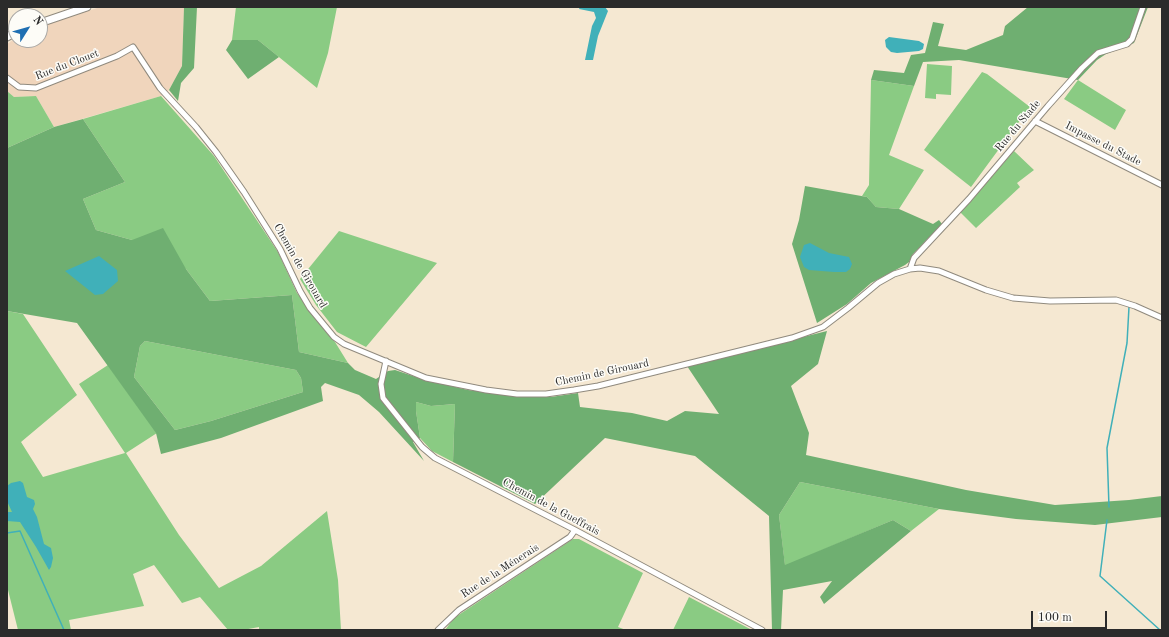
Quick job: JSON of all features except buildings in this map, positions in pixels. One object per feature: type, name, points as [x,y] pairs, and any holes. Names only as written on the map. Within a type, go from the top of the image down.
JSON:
[{"type":"main road","points":[[48,20],[88,7]]},
{"type":"street","name":"Rue du Stade","points":[[910,269],[914,258],[969,199],[1078,73],[1098,53],[1127,44],[1132,39],[1144,7]]},
{"type":"street","name":"Rue du Clouet","points":[[7,78],[20,87],[36,88],[117,56],[134,47]]},
{"type":"street","name":"Chemin de Girouard","points":[[134,47],[160,88],[196,127],[216,152],[244,192],[280,249],[300,291],[310,308],[326,328],[334,337],[344,344],[426,378],[486,390],[517,394],[546,394],[598,386],[784,340],[815,330],[836,318],[878,283],[894,274],[910,269],[920,268],[939,270],[998,294],[1013,298],[1041,301],[1116,300],[1135,306],[1162,318]]},
{"type":"street","name":"Impasse du Stade","points":[[1036,121],[1162,185]]},
{"type":"street","name":"Chemin de la Gueffrais","points":[[386,361],[380,384],[383,398],[422,447],[435,458],[575,530],[762,630]]},
{"type":"street","name":"Rue de la Ménerais","points":[[438,630],[459,610],[570,537],[575,530]]},
{"type":"shaded area","points":[[100,7],[184,7],[182,66],[169,90],[161,96],[54,127],[36,96],[14,97],[7,91],[7,44],[8,43],[8,48],[48,48],[48,24]]},
{"type":"green space","points":[[184,7],[197,7],[194,68],[181,83],[178,101],[169,90],[182,66]]},
{"type":"green space","points":[[236,7],[337,7],[328,53],[317,88],[258,40],[232,40]]},
{"type":"green space","points":[[1028,7],[1148,7],[1134,43],[1106,54],[1097,60],[1078,80],[959,60],[923,62],[914,86],[871,80],[874,70],[904,73],[911,55],[925,53],[933,22],[944,24],[938,46],[966,50],[1003,35],[1005,26]]},
{"type":"green space","points":[[232,40],[258,40],[279,57],[248,79],[226,50]]},
{"type":"green space","points":[[927,64],[952,66],[951,95],[936,94],[936,99],[925,98]]},
{"type":"green space","points":[[982,72],[987,74],[1030,107],[971,187],[924,150]]},
{"type":"green space","points":[[871,80],[914,86],[889,155],[924,170],[899,209],[876,207],[867,197],[862,196],[869,185]]},
{"type":"green space","points":[[1078,80],[1126,110],[1115,130],[1064,99]]},
{"type":"green space","points":[[7,91],[14,97],[36,96],[54,127],[7,148]]},
{"type":"green space","points":[[161,96],[214,156],[278,252],[297,293],[335,342],[348,363],[299,352],[292,295],[210,301],[186,269],[132,240],[96,230],[83,199],[125,182],[83,119]]},
{"type":"green space","points":[[83,119],[125,182],[83,199],[96,230],[132,240],[163,228],[186,269],[210,301],[292,295],[299,352],[348,363],[355,370],[376,379],[388,371],[395,370],[422,379],[468,390],[551,397],[578,393],[580,407],[632,413],[667,421],[685,411],[719,414],[687,366],[827,331],[818,364],[791,386],[809,433],[806,455],[966,490],[1055,505],[1129,500],[1162,496],[1162,517],[1095,525],[1016,519],[939,509],[800,482],[779,515],[785,565],[893,520],[911,531],[824,604],[820,597],[832,581],[783,590],[781,630],[772,630],[769,516],[695,456],[605,438],[535,504],[453,462],[455,404],[431,406],[416,402],[420,438],[413,442],[424,461],[379,412],[359,395],[325,383],[321,387],[323,401],[221,438],[161,454],[156,433],[77,323],[7,311],[7,148],[54,127]],"holes":[[[145,341],[296,370],[301,378],[303,392],[211,421],[175,430],[134,377],[140,346]]]},
{"type":"green space","points":[[1014,151],[1034,170],[1017,183],[1020,187],[976,228],[960,212]]},
{"type":"green space","points":[[805,186],[867,197],[876,207],[899,209],[933,224],[939,220],[942,224],[913,254],[909,262],[871,283],[847,304],[817,323],[792,244],[799,220]]},
{"type":"green space","points":[[339,231],[437,263],[366,347],[337,332],[316,305],[300,279]]},
{"type":"green space","points":[[7,311],[23,314],[77,395],[21,442],[43,477],[125,453],[79,384],[108,365],[157,433],[126,453],[179,535],[219,588],[261,566],[327,511],[338,580],[341,630],[259,630],[259,627],[243,630],[228,630],[200,597],[182,603],[154,565],[133,574],[144,606],[69,620],[71,630],[18,630],[7,586]]},
{"type":"green space","points":[[145,341],[296,370],[301,378],[303,392],[211,421],[175,430],[134,377],[140,346]]},
{"type":"green space","points":[[416,402],[431,406],[455,404],[453,462],[432,451],[420,438]]},
{"type":"green space","points":[[800,482],[939,509],[911,531],[893,520],[785,566],[779,515]]},
{"type":"green space","points":[[573,539],[579,539],[643,573],[618,627],[626,630],[445,630],[454,618]]},
{"type":"green space","points":[[689,597],[752,630],[673,630]]},
{"type":"water","points":[[580,7],[605,7],[608,11],[598,36],[593,60],[585,60],[592,26],[596,18],[594,12],[579,9]]},
{"type":"water","points":[[889,37],[919,41],[924,44],[923,49],[919,51],[897,53],[891,52],[886,47],[885,40]]},
{"type":"water","points":[[810,243],[829,253],[849,257],[852,264],[850,269],[846,272],[834,272],[809,270],[804,267],[800,257],[804,245]]},
{"type":"water","points":[[99,256],[117,270],[118,281],[103,294],[95,295],[65,271]]},
{"type":"water","points":[[20,481],[23,483],[27,497],[34,500],[35,504],[33,509],[37,517],[44,544],[51,548],[53,558],[49,570],[20,522],[7,521],[7,512],[12,512],[7,501],[7,486],[11,483]]},
{"type":"waterway","points":[[1109,507],[1107,448],[1127,343],[1129,307]]},
{"type":"waterway","points":[[1107,520],[1100,576],[1160,630]]},
{"type":"waterway","points":[[7,533],[20,531],[64,630]]}]
